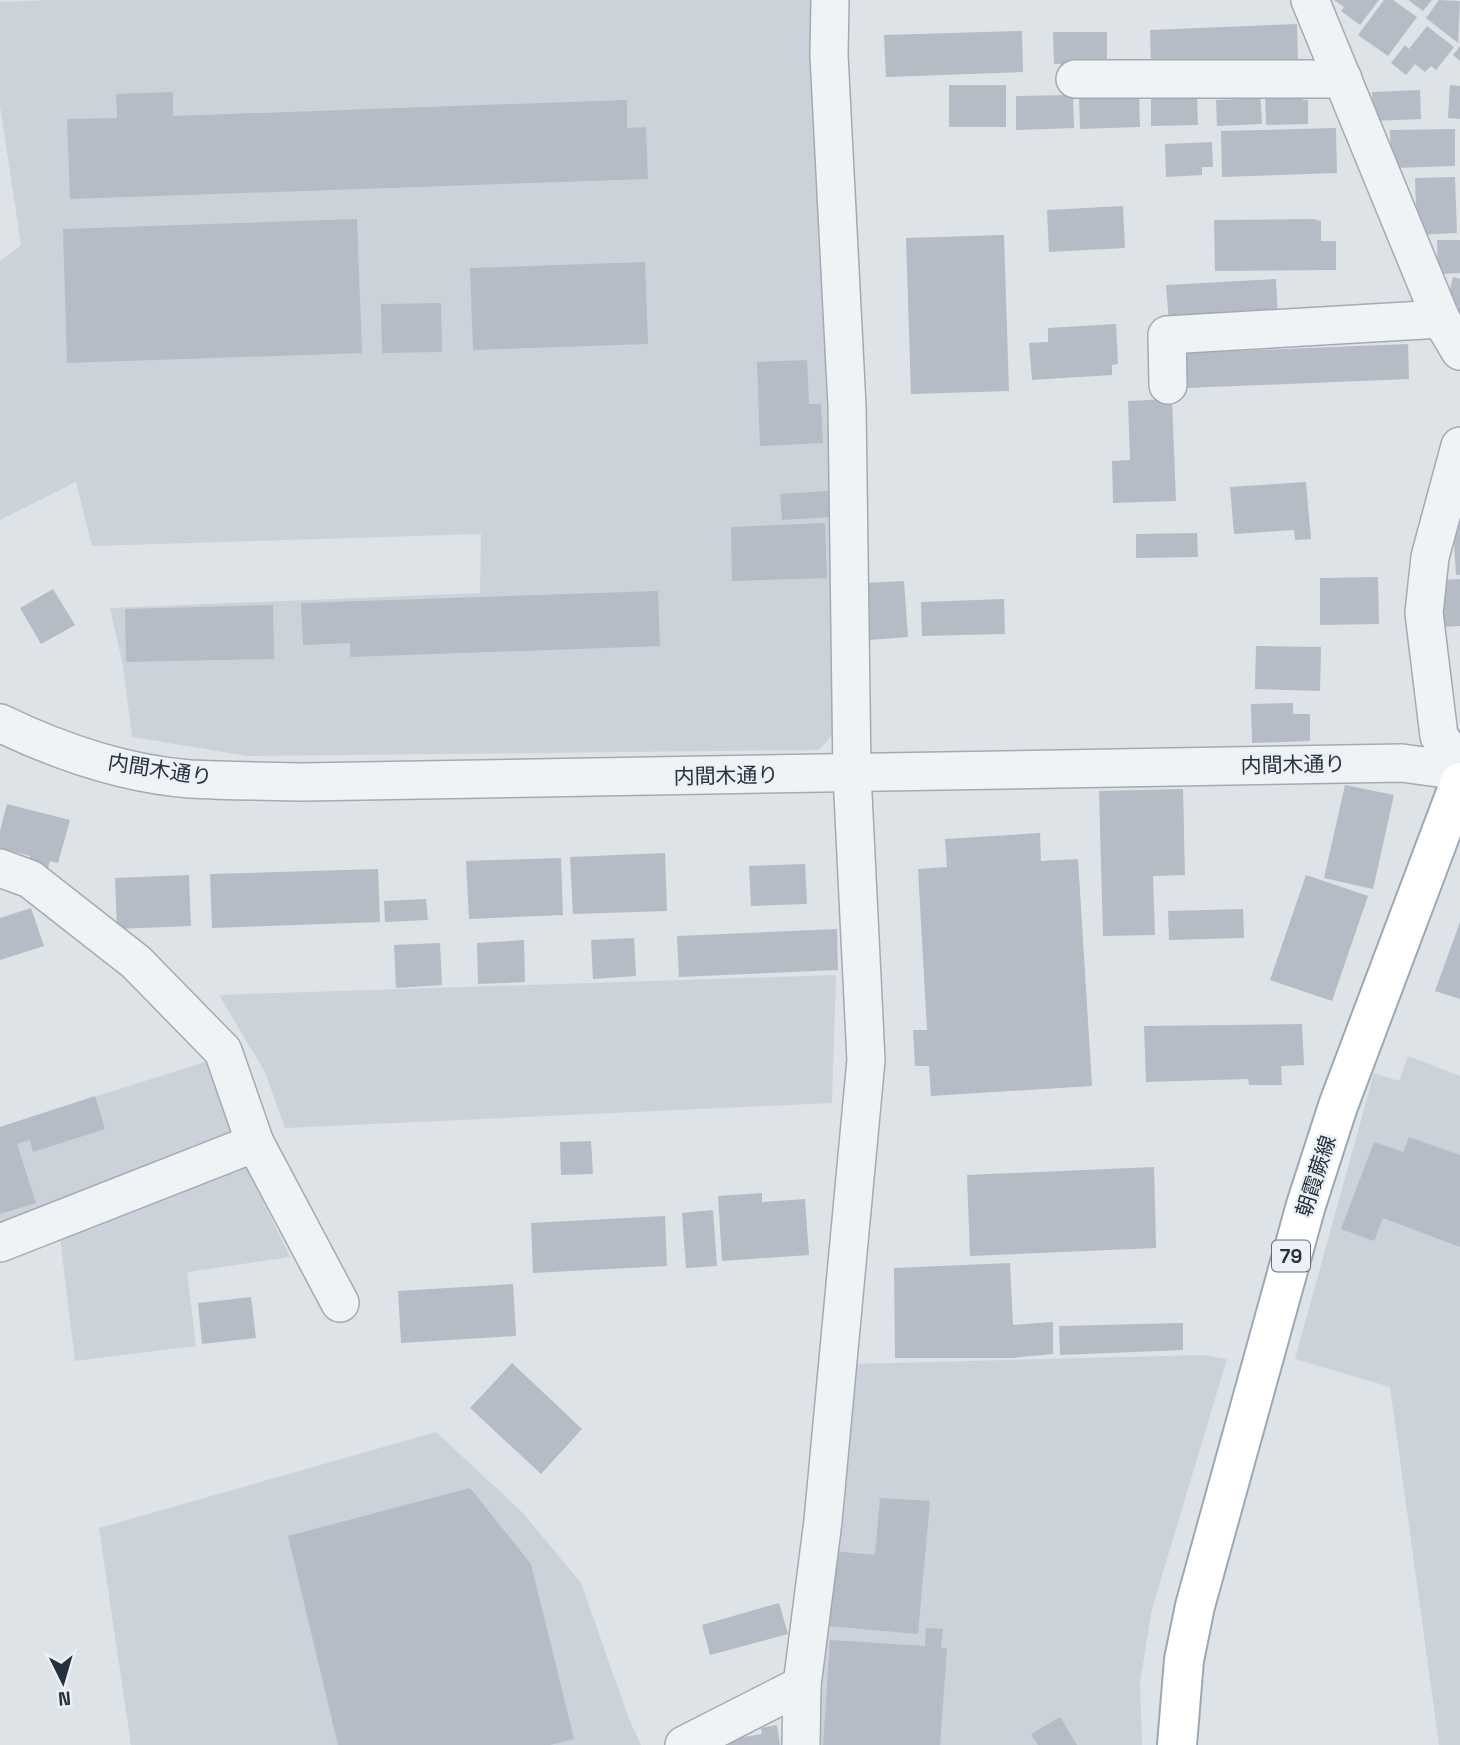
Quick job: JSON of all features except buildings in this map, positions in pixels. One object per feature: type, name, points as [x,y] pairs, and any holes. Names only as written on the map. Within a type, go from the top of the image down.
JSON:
[{"type":"main road","name":"朝霞蕨線","points":[[1177,1745],[1184,1660],[1195,1606],[1306,1205],[1338,1106],[1460,782]]},
{"type":"street","points":[[801,1745],[802,1685],[823,1521],[866,1060],[852,774],[847,406],[829,55],[830,0]]},
{"type":"street","points":[[1311,0],[1441,319],[1460,351]]},
{"type":"street","points":[[1075,79],[1343,79]]},
{"type":"street","points":[[1168,384],[1167,335],[1441,319]]},
{"type":"street","points":[[1460,446],[1430,557],[1424,613],[1439,736],[1460,769]]},
{"type":"street","name":"内間木通り","points":[[0,723],[27,737],[105,763],[187,779],[303,782],[1402,763],[1460,769]]},
{"type":"street","points":[[0,868],[30,879],[136,962],[223,1051],[255,1143],[340,1303]]},
{"type":"street","points":[[0,1242],[255,1143]]},
{"type":"street","points":[[684,1745],[802,1685]]},
{"type":"shaded area","points":[[810,0],[834,580],[833,734],[819,750],[247,756],[132,737],[123,666],[110,608],[480,593],[481,534],[92,546],[76,482],[0,520],[0,261],[21,245],[0,106],[0,2]]},
{"type":"shaded area","points":[[836,975],[832,1103],[285,1128],[265,1072],[219,995]]},
{"type":"shaded area","points":[[1408,1056],[1460,1076],[1460,1745],[1439,1745],[1390,1387],[1295,1359],[1374,1073],[1399,1081]]},
{"type":"shaded area","points":[[211,1060],[236,1122],[228,1142],[0,1223],[0,1127]]},
{"type":"shaded area","points":[[246,1167],[290,1257],[187,1272],[196,1346],[75,1361],[60,1238]]},
{"type":"shaded area","points":[[1204,1355],[1227,1359],[1152,1609],[1140,1682],[1142,1745],[817,1745],[837,1493],[853,1364]]},
{"type":"shaded area","points":[[436,1432],[522,1512],[581,1583],[629,1719],[641,1745],[131,1745],[99,1528]]}]
